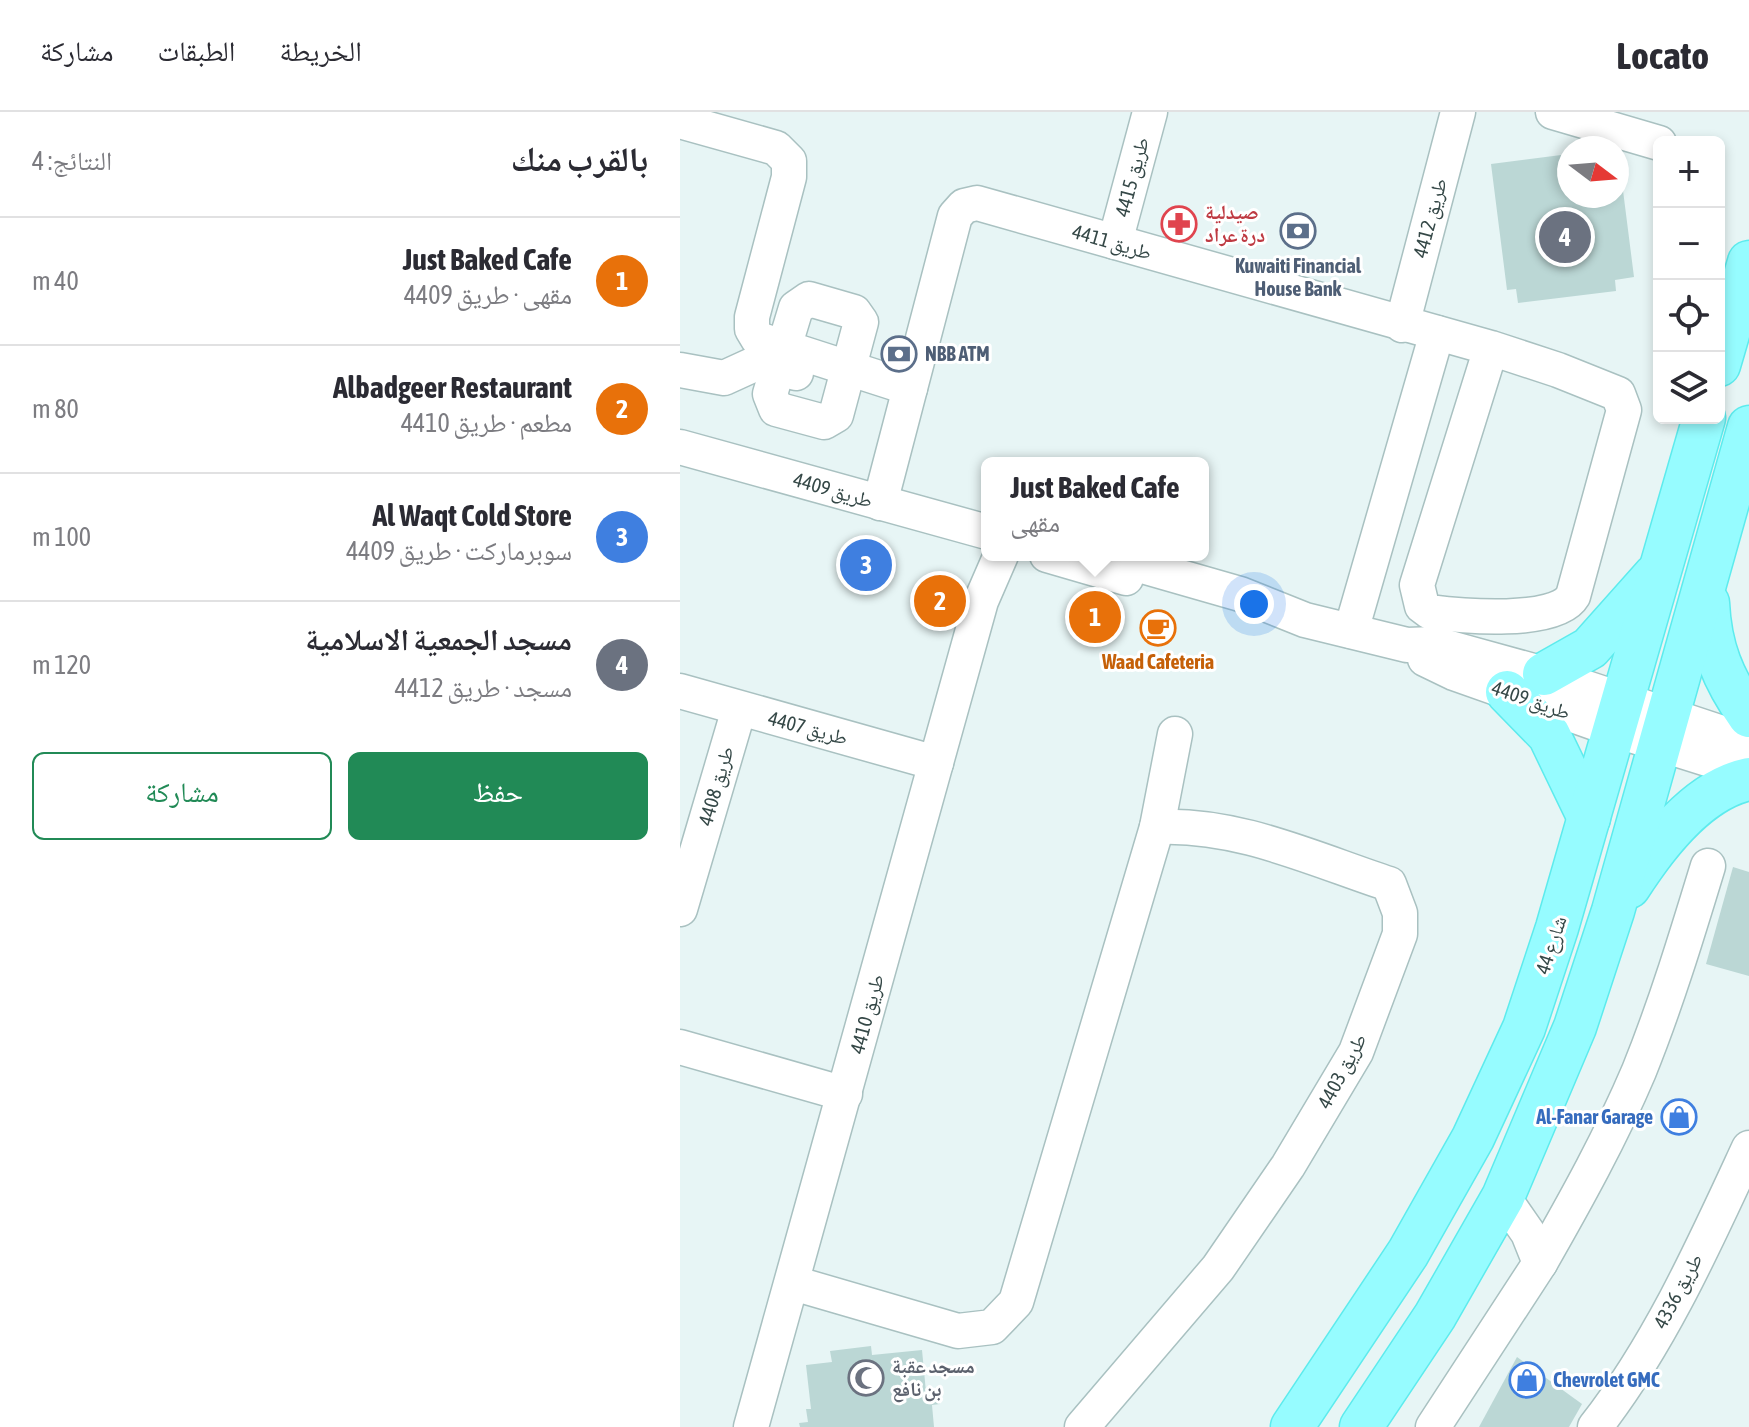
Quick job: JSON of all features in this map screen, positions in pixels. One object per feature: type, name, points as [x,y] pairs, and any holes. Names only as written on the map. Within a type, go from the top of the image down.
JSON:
[{"type":"main road","points":[[1723,352],[1749,262]]},
{"type":"main road","name":"شارع 44","points":[[1292,1427],[1408,1253],[1473,1138],[1524,1028],[1664,565],[1702,424]]},
{"type":"main road","points":[[1361,1427],[1435,1316],[1503,1197],[1575,1027],[1613,911],[1749,427]]},
{"type":"main road","points":[[1544,674],[1572,662],[1590,648],[1664,565]]},
{"type":"main road","points":[[1706,583],[1709,634],[1717,663],[1749,716]]},
{"type":"main road","points":[[1507,692],[1549,735],[1589,818]]},
{"type":"main road","points":[[1613,911],[1646,860],[1676,827],[1713,794],[1749,779]]},
{"type":"street","name":"طريق 4415","points":[[1115,242],[1150,112]]},
{"type":"street","name":"طريق 4412","points":[[1402,325],[1458,112]]},
{"type":"street","points":[[1553,112],[1653,141]]},
{"type":"street","points":[[680,121],[776,148],[789,161],[789,177],[751,323],[762,342],[781,358],[908,396]]},
{"type":"street","name":"طريق 4411","points":[[880,503],[955,216],[964,206],[977,203],[1491,348],[1618,394],[1624,410],[1573,596],[1568,604],[1552,612],[1476,616],[1430,612],[1422,606],[1417,585],[1491,348]]},
{"type":"street","points":[[809,299],[854,312],[861,327],[846,378],[836,415],[828,421],[780,411],[773,405],[770,394],[796,308],[802,301],[809,299]]},
{"type":"street","points":[[1351,631],[1437,333]]},
{"type":"street","points":[[680,370],[714,379],[732,376],[759,362],[781,358]]},
{"type":"street","name":"طريق 4409","points":[[680,447],[981,530]]},
{"type":"street","name":"طريق 4410","points":[[981,601],[986,561]]},
{"type":"street","name":"طريق 4410","points":[[751,1427],[981,601],[998,561]]},
{"type":"street","name":"طريق 4409","points":[[1068,561],[1212,603],[1305,620],[1407,645],[1435,644],[1544,674],[1619,715]]},
{"type":"street","name":"طريق 4409","points":[[1125,561],[1240,594],[1305,620]]},
{"type":"street","name":"طريق 4409","points":[[1407,645],[1428,662],[1507,692],[1619,715],[1664,730]]},
{"type":"street","name":"طريق 4407","points":[[680,691],[936,763]]},
{"type":"street","name":"طريق 4408","points":[[680,909],[739,709]]},
{"type":"street","points":[[1664,730],[1749,742]]},
{"type":"street","points":[[1664,730],[1749,772]]},
{"type":"street","points":[[793,1283],[958,1331],[992,1327],[1016,1302],[1157,827],[1175,734]]},
{"type":"street","name":"طريق 4403","points":[[1082,1427],[1218,1268],[1288,1166],[1356,1052],[1400,934],[1400,913],[1389,884],[1227,830],[1196,825],[1157,827]]},
{"type":"street","points":[[1433,1427],[1540,1263],[1593,1169],[1638,1071],[1675,973],[1708,866]]},
{"type":"street","points":[[680,1047],[845,1094]]},
{"type":"street","name":"طريق 4336","points":[[1595,1427],[1626,1388],[1715,1222],[1749,1148]]},
{"type":"street","points":[[1503,1197],[1528,1233],[1540,1263]]},
{"type":"building","points":[[1557,156],[1557,208],[1625,208],[1634,277],[1615,280],[1616,291],[1518,303],[1516,289],[1507,290],[1491,164]]},
{"type":"building","points":[[1733,867],[1749,872],[1749,976],[1706,964]]},
{"type":"building","name":"مسجد عقبة بن نافع","points":[[871,1346],[872,1355],[922,1350],[926,1392],[938,1391],[940,1404],[932,1405],[934,1427],[800,1427],[799,1423],[808,1422],[806,1409],[811,1409],[806,1365],[832,1362],[830,1351]]},
{"type":"building","name":"Chevrolet GMC","points":[[1517,1357],[1582,1404],[1569,1427],[1479,1427]]},
{"type":"place","name":"صيدلية درة عراد","points":[[1179,224]]},
{"type":"place","name":"Kuwaiti Financial House Bank","points":[[1298,231]]},
{"type":"place","name":"مسجد الجمعية الاسلامية","points":[[1565,237]]},
{"type":"place","name":"NBB ATM","points":[[899,354]]},
{"type":"place","name":"Al Waqt Cold Store","points":[[866,565]]},
{"type":"place","name":"Albadgeer Restaurant","points":[[940,601]]},
{"type":"place","name":"Just Baked Cafe","points":[[1095,617]]},
{"type":"place","name":"Waad Cafeteria","points":[[1158,628]]},
{"type":"place","name":"Al-Fanar Garage","points":[[1679,1117]]},
{"type":"place","name":"مسجد عقبة بن نافع","points":[[866,1378]]},
{"type":"place","name":"Chevrolet GMC","points":[[1527,1380]]}]
